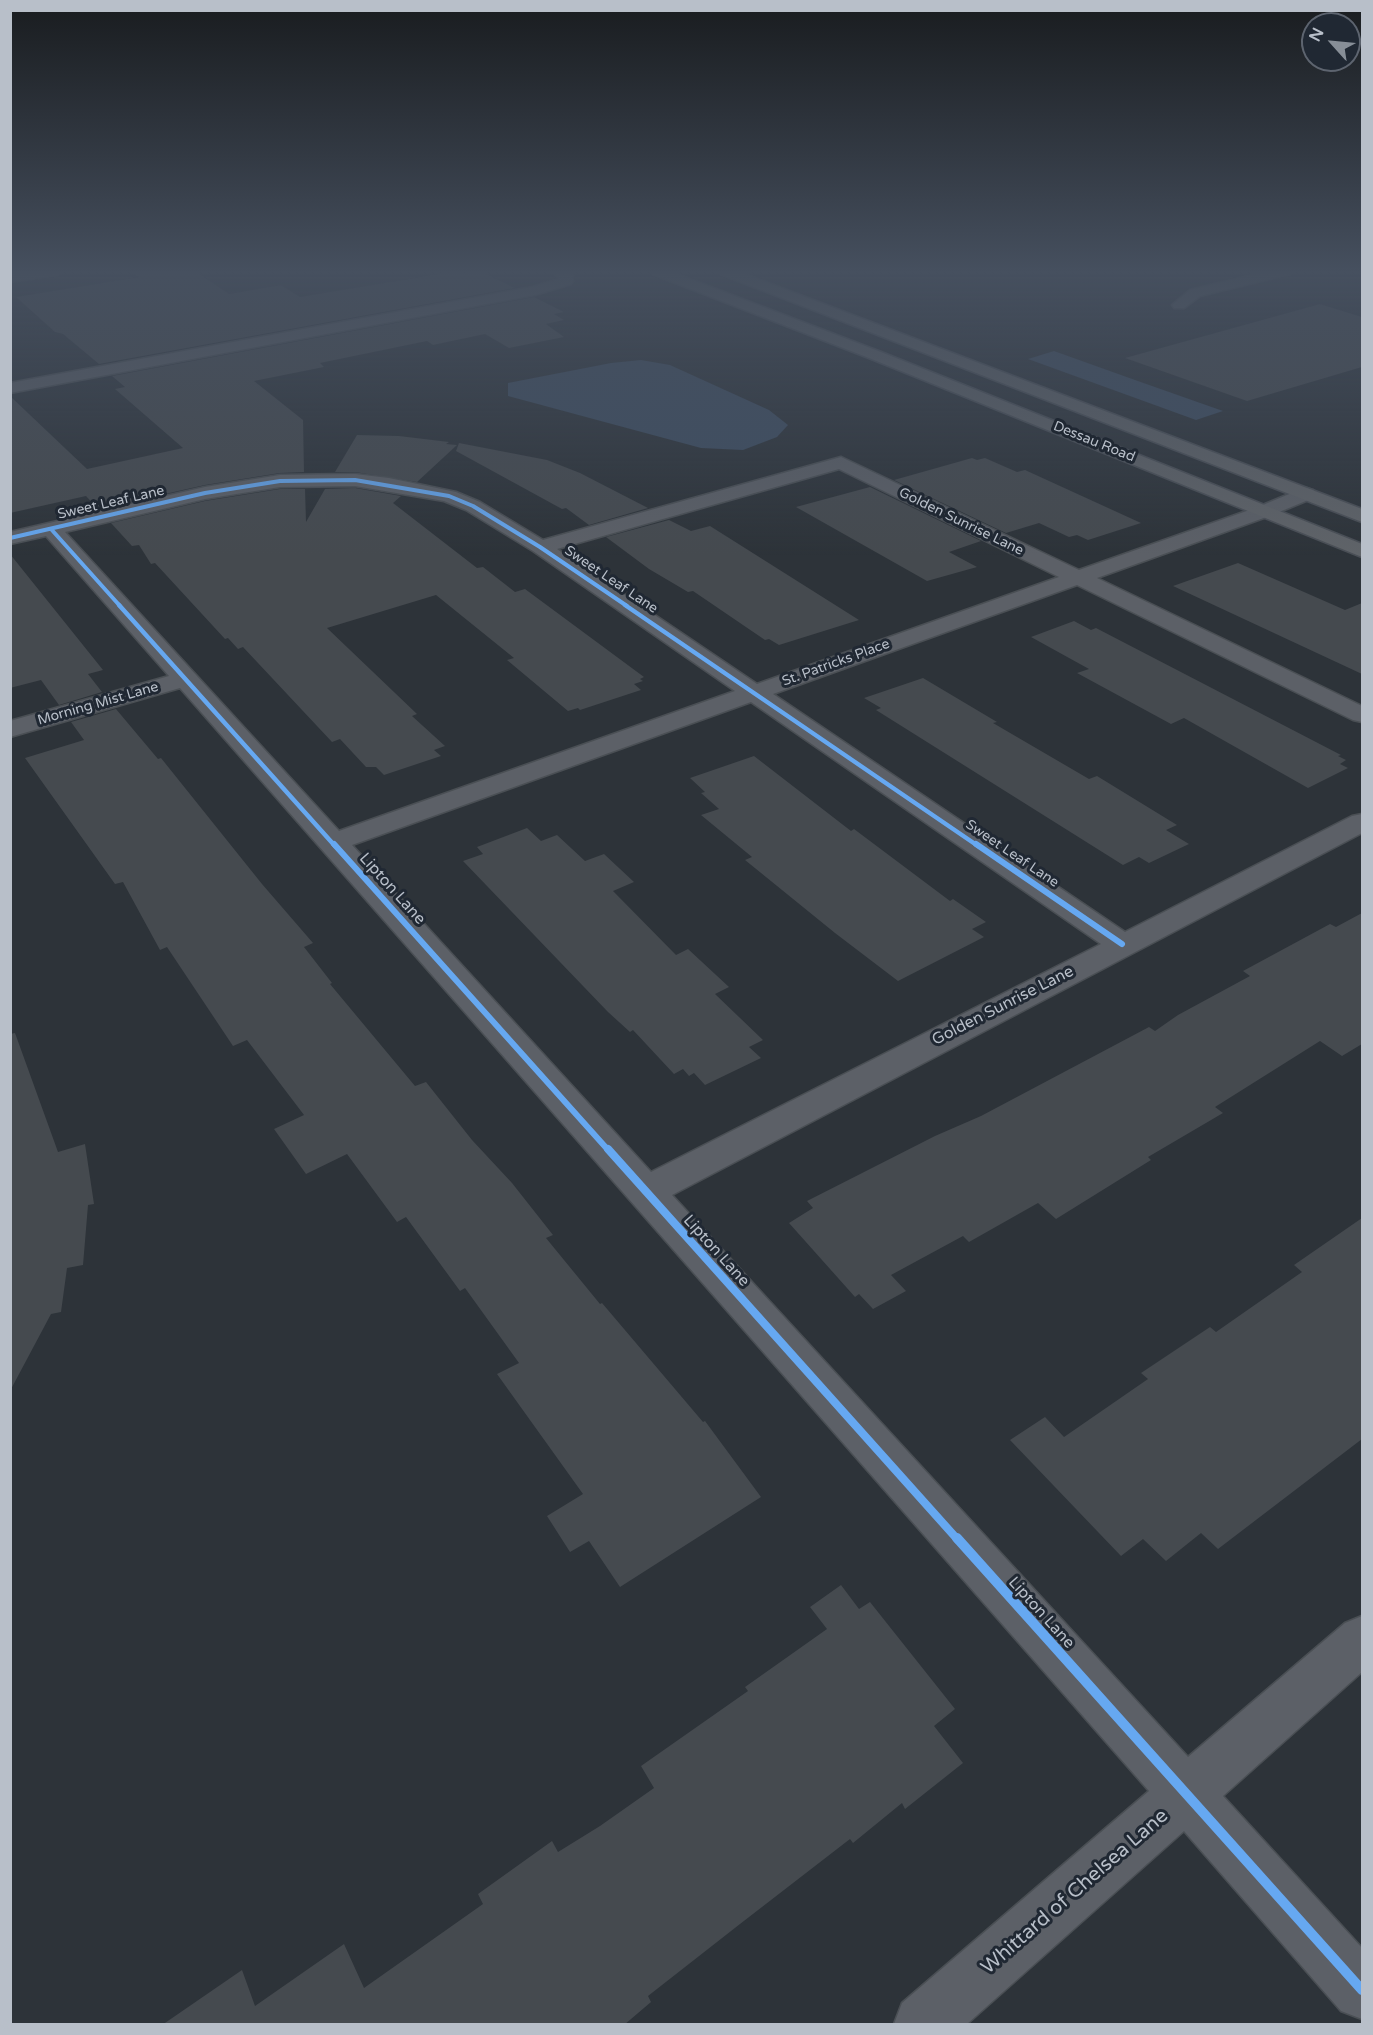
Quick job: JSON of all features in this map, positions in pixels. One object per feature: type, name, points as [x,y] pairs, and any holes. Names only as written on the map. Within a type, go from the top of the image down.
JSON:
[{"type":"main road","name":"Dessau Road","points":[[902,366],[1362,551]]},
{"type":"main road","name":"Dessau Road","points":[[972,366],[1362,516]]},
{"type":"street","points":[[10,388],[129,366]]},
{"type":"street","name":"Golden Sunrise Lane","points":[[540,547],[841,463],[1362,715]]},
{"type":"street","name":"Sweet Leaf Lane","points":[[10,538],[205,493],[280,481],[355,480],[389,484],[448,496],[473,506],[540,547],[756,692],[1122,944]]},
{"type":"street","name":"St. Patricks Place","points":[[332,843],[1265,511],[1306,494]]},
{"type":"street","name":"Lipton Lane","points":[[51,529],[1362,1990]]},
{"type":"street","name":"Morning Mist Lane","points":[[10,729],[185,679]]},
{"type":"street","name":"Golden Sunrise Lane","points":[[645,1192],[1362,822]]},
{"type":"street","name":"Whittard of Chelsea Lane","points":[[923,2025],[1362,1640]]},
{"type":"water","points":[[596,366],[672,366],[769,410],[788,425],[777,437],[743,450],[701,448],[508,396],[508,383]]},
{"type":"water","points":[[1047,366],[1096,366],[1223,411],[1196,420]]},
{"type":"building","points":[[166,366],[323,366],[254,381],[303,420],[304,472],[280,473],[205,485],[98,509],[86,496],[10,513],[10,396],[87,469],[183,448],[115,389],[125,387],[112,376]]},
{"type":"building","points":[[1148,366],[1362,366],[1362,367],[1247,401]]},
{"type":"building","points":[[357,435],[399,436],[457,445],[417,482],[355,472],[335,472]]},
{"type":"building","points":[[459,443],[547,460],[580,473],[648,508],[589,525],[566,508],[562,509],[456,451]]},
{"type":"building","points":[[972,458],[977,460],[985,458],[1017,472],[1025,470],[1141,523],[1088,540],[1077,535],[1069,537],[1039,523],[1006,533],[894,480]]},
{"type":"building","points":[[870,487],[981,541],[949,552],[977,567],[927,581],[796,507]]},
{"type":"building","points":[[355,488],[401,496],[393,503],[477,568],[483,567],[515,592],[525,589],[644,677],[640,679],[643,681],[634,684],[641,690],[580,710],[578,708],[568,711],[507,660],[514,658],[436,595],[327,628],[417,714],[412,716],[445,746],[434,750],[441,756],[384,775],[376,767],[366,767],[340,739],[332,742],[243,647],[238,649],[228,638],[225,639],[155,563],[151,564],[139,545],[132,546],[111,523],[205,501],[280,489],[305,489],[306,522],[325,489]]},
{"type":"building","points":[[669,520],[691,531],[710,526],[859,620],[779,645],[769,639],[765,640],[693,591],[688,592],[649,569],[606,537]]},
{"type":"building","points":[[10,554],[103,670],[88,674],[102,692],[59,705],[41,680],[10,688]]},
{"type":"building","points":[[1238,563],[1345,610],[1362,603],[1362,674],[1173,586]]},
{"type":"building","points":[[1074,621],[1091,630],[1096,628],[1341,755],[1338,756],[1346,760],[1340,764],[1348,768],[1308,788],[1184,718],[1171,724],[1077,673],[1089,669],[1031,637]]},
{"type":"building","points":[[923,678],[997,722],[993,723],[1089,779],[1097,776],[1177,825],[1166,830],[1189,844],[1149,863],[1139,857],[1123,865],[876,710],[881,708],[864,698]]},
{"type":"building","points":[[116,709],[158,759],[161,758],[262,884],[313,943],[304,947],[332,983],[330,984],[415,1086],[426,1082],[472,1140],[512,1183],[553,1235],[546,1238],[600,1304],[602,1303],[703,1422],[705,1421],[761,1497],[620,1587],[589,1541],[570,1552],[547,1516],[583,1494],[497,1374],[519,1363],[465,1288],[460,1291],[406,1217],[397,1222],[347,1154],[306,1174],[274,1129],[304,1115],[247,1040],[233,1046],[167,947],[160,950],[123,882],[115,884],[25,758],[84,740],[71,722]]},
{"type":"building","points":[[754,756],[851,831],[854,829],[950,901],[953,899],[986,922],[972,929],[984,937],[898,981],[835,933],[745,860],[752,857],[701,815],[719,809],[701,793],[705,792],[690,778]]},
{"type":"building","points":[[527,828],[541,841],[557,835],[585,861],[604,854],[634,882],[613,891],[676,955],[688,949],[729,987],[715,994],[763,1040],[749,1047],[761,1058],[705,1085],[694,1073],[689,1076],[683,1069],[674,1074],[633,1030],[630,1032],[608,1012],[463,861],[483,854],[477,847]]},
{"type":"building","points":[[1362,913],[1362,1044],[1342,1056],[1320,1041],[1215,1107],[1223,1113],[1148,1157],[1151,1160],[1056,1219],[1038,1203],[969,1242],[963,1236],[891,1275],[906,1291],[873,1309],[859,1294],[855,1297],[789,1223],[813,1208],[807,1201],[935,1136],[981,1116],[1149,1027],[1155,1031],[1178,1015],[1250,976],[1243,971],[1330,924],[1336,927]]},
{"type":"building","points":[[15,1033],[58,1152],[85,1144],[94,1204],[88,1205],[83,1265],[67,1268],[61,1312],[51,1314],[10,1391],[10,1034]]},
{"type":"building","points":[[1362,1218],[1362,1439],[1218,1549],[1201,1533],[1166,1561],[1143,1539],[1121,1556],[1010,1440],[1045,1417],[1064,1437],[1148,1379],[1141,1373],[1210,1327],[1216,1332],[1302,1272],[1294,1265]]},
{"type":"building","points":[[841,1585],[859,1609],[870,1602],[955,1709],[934,1726],[963,1763],[905,1809],[902,1803],[853,1843],[850,1839],[740,1924],[648,1996],[651,2002],[624,2025],[162,2025],[242,1970],[255,2006],[344,1944],[364,1988],[483,1904],[478,1894],[552,1841],[558,1852],[654,1788],[641,1766],[748,1691],[745,1687],[827,1629],[810,1607]]},
{"type":"cycle path","points":[[10,538],[205,493],[280,481],[355,480],[449,496],[473,506],[540,547],[1122,944]]},
{"type":"cycle path","points":[[51,529],[1362,1990]]}]
